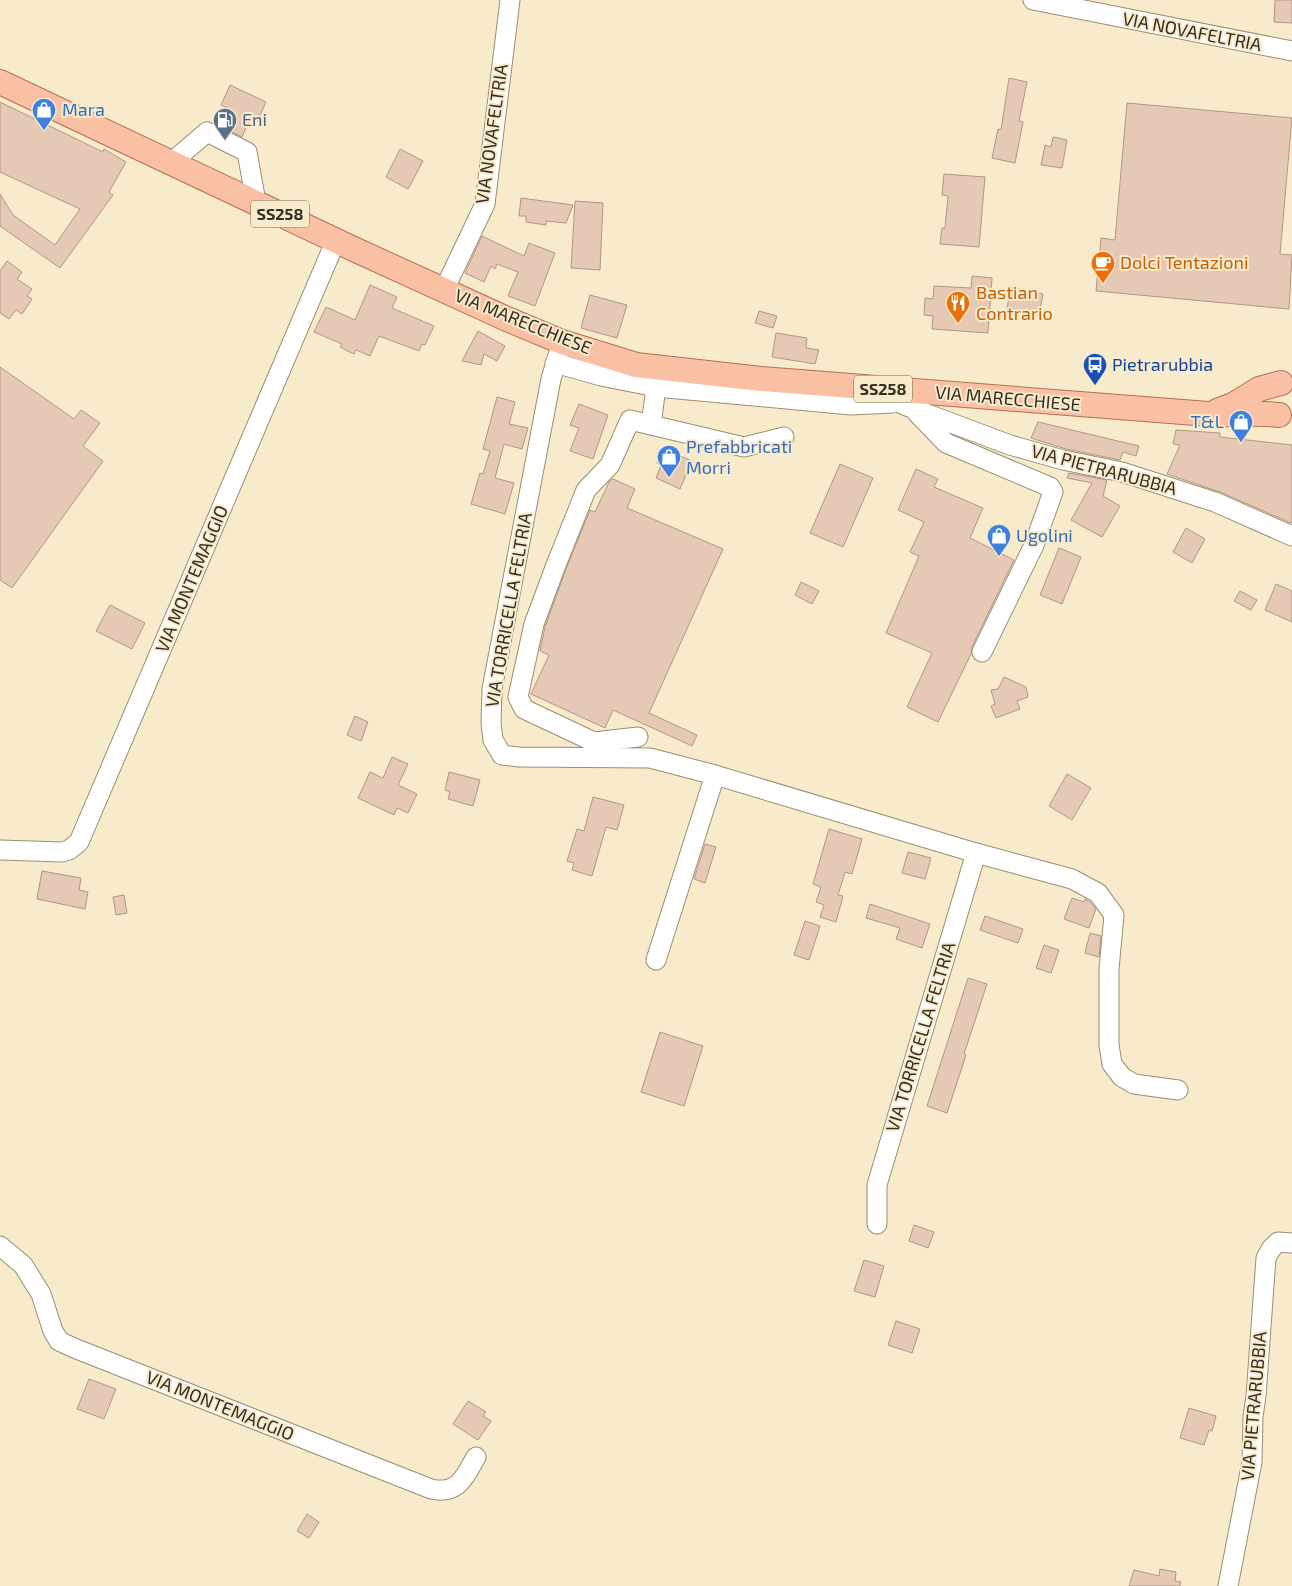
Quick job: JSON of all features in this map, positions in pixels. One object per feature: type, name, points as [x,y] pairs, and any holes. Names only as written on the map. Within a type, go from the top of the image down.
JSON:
[{"type":"main road","name":"VIA MARECCHIESE","points":[[0,82],[444,290],[559,353],[636,365],[761,379],[1208,414],[1262,413],[1286,418]]},
{"type":"main road","name":"VIA MARECCHIESE","points":[[1208,414],[1233,405],[1259,389],[1288,379]]},
{"type":"main road","name":"VIA MARECCHIESE","points":[[1286,418],[1275,409],[1274,395],[1288,379]]},
{"type":"street","name":"VIA NOVAFELTRIA","points":[[444,290],[485,204],[510,0]]},
{"type":"street","name":"VIA NOVAFELTRIA","points":[[1033,0],[1290,52]]},
{"type":"street","points":[[172,162],[207,132],[247,152],[256,202]]},
{"type":"street","name":"VIA MONTEMAGGIO","points":[[0,850],[62,852],[69,850],[79,842],[336,240]]},
{"type":"street","points":[[559,353],[601,376],[656,387],[851,405],[906,406]]},
{"type":"street","name":"VIA TORRICELLA FELTRIA","points":[[559,353],[551,379],[492,689],[491,723],[493,740],[502,755],[519,757],[650,758],[715,775],[1072,879],[1098,894],[1114,915],[1109,969],[1109,1045],[1112,1064],[1122,1077],[1134,1084],[1178,1090]]},
{"type":"street","points":[[651,425],[656,387]]},
{"type":"street","name":"VIA PIETRARUBBIA","points":[[863,387],[906,406],[1010,445],[1063,460],[1122,472],[1215,502],[1292,536]]},
{"type":"street","name":"VIA PIETRARUBBIA","points":[[906,406],[946,443],[1026,480],[1050,487],[1053,492],[1034,545],[982,652]]},
{"type":"street","points":[[638,737],[594,742],[524,709],[518,696],[534,624],[586,490],[610,465],[630,420],[744,447],[784,437]]},
{"type":"street","points":[[656,960],[715,775]]},
{"type":"street","name":"VIA TORRICELLA FELTRIA","points":[[877,1224],[877,1184],[976,852]]},
{"type":"street","name":"VIA PIETRARUBBIA","points":[[1228,1586],[1252,1462],[1253,1417],[1266,1258],[1278,1242],[1292,1243]]},
{"type":"street","name":"VIA MONTEMAGGIO","points":[[0,1246],[22,1265],[41,1294],[53,1331],[59,1341],[74,1348],[442,1492],[450,1490],[464,1478],[476,1457]]},
{"type":"building","points":[[1275,0],[1292,0],[1292,23],[1274,22]]},
{"type":"building","points":[[1009,78],[1027,82],[1019,121],[1023,122],[1015,163],[992,158],[998,129],[1001,130]]},
{"type":"building","points":[[230,85],[266,102],[257,122],[250,119],[242,137],[219,125],[227,108],[221,105]]},
{"type":"building","points":[[0,102],[103,152],[104,149],[126,162],[109,192],[113,195],[60,268],[0,226],[0,194],[13,215],[55,245],[80,209],[0,172]]},
{"type":"building","points":[[1127,103],[1292,118],[1280,254],[1292,255],[1289,309],[1096,291],[1101,238],[1115,240]]},
{"type":"building","points":[[1053,137],[1067,140],[1062,168],[1041,165],[1045,145],[1051,147]]},
{"type":"building","points":[[400,149],[423,161],[408,189],[386,177]]},
{"type":"building","points":[[944,174],[985,177],[979,247],[940,244],[942,228],[945,228],[948,196],[942,195]]},
{"type":"building","points":[[521,198],[573,205],[566,223],[546,221],[546,225],[526,222],[526,216],[519,216]]},
{"type":"building","points":[[575,201],[603,203],[600,270],[571,268]]},
{"type":"building","points":[[482,236],[524,256],[529,243],[555,253],[535,306],[508,296],[518,272],[497,264],[495,269],[491,266],[484,282],[465,273]]},
{"type":"building","points":[[7,261],[22,272],[17,279],[32,289],[27,296],[32,299],[22,314],[16,310],[9,319],[0,313],[0,271]]},
{"type":"building","points":[[972,276],[992,278],[988,333],[932,329],[933,316],[924,315],[925,298],[933,299],[934,286],[971,288]]},
{"type":"building","points":[[370,285],[397,297],[392,308],[434,326],[425,345],[422,344],[419,351],[379,336],[370,356],[356,350],[354,354],[340,347],[342,344],[314,332],[326,307],[355,320]]},
{"type":"building","points":[[1011,287],[1043,294],[1039,315],[1007,308]]},
{"type":"building","points":[[590,295],[627,305],[617,338],[581,328]]},
{"type":"building","points":[[759,311],[777,316],[773,328],[755,323]]},
{"type":"building","points":[[478,331],[505,346],[497,361],[484,354],[481,365],[462,361]]},
{"type":"building","points":[[776,333],[807,338],[806,348],[819,350],[815,364],[772,357]]},
{"type":"building","points":[[0,367],[74,419],[81,410],[100,423],[83,446],[103,461],[12,588],[0,580]]},
{"type":"building","points":[[497,397],[515,402],[509,424],[528,428],[522,449],[504,444],[495,478],[514,483],[505,514],[471,504],[480,473],[483,474],[490,451],[483,449]]},
{"type":"building","points":[[579,404],[608,415],[593,459],[570,451],[579,428],[570,425]]},
{"type":"building","points":[[1038,422],[1139,446],[1136,456],[1123,452],[1120,460],[1066,449],[1031,438]]},
{"type":"building","points":[[1176,430],[1220,433],[1220,437],[1292,445],[1291,523],[1220,492],[1167,474],[1180,445],[1173,444]]},
{"type":"building","points":[[664,449],[692,461],[680,489],[656,478],[661,465],[657,463]]},
{"type":"building","points":[[840,464],[873,478],[843,547],[810,533]]},
{"type":"building","points":[[916,469],[938,479],[934,487],[983,508],[970,538],[1014,560],[938,722],[907,707],[932,653],[886,633],[919,556],[910,552],[924,522],[898,510]]},
{"type":"building","points":[[1069,473],[1107,480],[1103,496],[1120,506],[1102,537],[1071,520],[1092,483],[1067,478]]},
{"type":"building","points":[[613,479],[635,489],[627,508],[723,549],[649,713],[697,735],[692,746],[613,710],[605,728],[531,694],[549,655],[540,651],[545,627],[566,569],[590,510],[595,512],[609,482]]},
{"type":"building","points":[[1186,528],[1205,539],[1192,563],[1173,552]]},
{"type":"building","points":[[1059,548],[1081,557],[1062,604],[1040,595]]},
{"type":"building","points":[[801,582],[819,591],[812,604],[795,595]]},
{"type":"building","points":[[1276,584],[1292,591],[1292,622],[1265,610]]},
{"type":"building","points":[[1240,591],[1257,600],[1251,610],[1234,601]]},
{"type":"building","points":[[110,605],[145,623],[132,649],[96,631]]},
{"type":"building","points":[[1004,677],[1026,687],[1028,697],[1017,701],[1020,709],[996,718],[991,706],[995,704],[991,690],[998,689]]},
{"type":"building","points":[[355,716],[368,722],[361,741],[347,735]]},
{"type":"building","points":[[392,757],[408,764],[398,785],[417,794],[408,813],[397,808],[394,815],[358,798],[370,772],[383,778]]},
{"type":"building","points":[[449,772],[480,780],[473,806],[448,799],[450,792],[445,790]]},
{"type":"building","points":[[1067,774],[1091,788],[1072,820],[1049,806]]},
{"type":"building","points":[[593,797],[624,805],[617,830],[606,827],[592,876],[572,870],[574,863],[567,861],[577,829],[584,831]]},
{"type":"building","points":[[829,829],[862,839],[852,874],[845,872],[838,895],[843,896],[836,922],[820,917],[824,905],[816,902],[821,887],[813,884]]},
{"type":"building","points":[[705,844],[716,847],[705,883],[694,879]]},
{"type":"building","points":[[908,852],[931,858],[925,879],[902,873]]},
{"type":"building","points":[[42,871],[81,878],[79,890],[88,892],[85,909],[37,899]]},
{"type":"building","points":[[124,895],[127,913],[116,915],[113,897]]},
{"type":"building","points":[[1072,898],[1084,902],[1085,899],[1096,909],[1089,928],[1064,919]]},
{"type":"building","points":[[870,904],[930,924],[922,948],[896,939],[900,928],[866,918]]},
{"type":"building","points":[[985,916],[1023,929],[1018,943],[980,930]]},
{"type":"building","points":[[805,921],[820,926],[809,960],[794,955]]},
{"type":"building","points":[[1090,933],[1101,936],[1099,957],[1085,953]]},
{"type":"building","points":[[1044,945],[1059,950],[1051,973],[1036,968]]},
{"type":"building","points":[[968,978],[987,984],[947,1113],[927,1106]]},
{"type":"building","points":[[660,1032],[703,1046],[684,1106],[641,1092]]},
{"type":"building","points":[[914,1225],[934,1232],[928,1248],[909,1241]]},
{"type":"building","points":[[864,1260],[884,1266],[875,1297],[854,1291]]},
{"type":"building","points":[[896,1321],[920,1329],[912,1353],[888,1345]]},
{"type":"building","points":[[89,1379],[116,1389],[104,1419],[77,1409]]},
{"type":"building","points":[[468,1401],[486,1412],[483,1416],[491,1421],[478,1440],[453,1424]]},
{"type":"building","points":[[1189,1408],[1216,1416],[1212,1431],[1209,1430],[1204,1445],[1180,1438]]},
{"type":"building","points":[[307,1514],[319,1522],[309,1538],[297,1531]]},
{"type":"building","points":[[1160,1569],[1176,1572],[1175,1581],[1181,1582],[1180,1586],[1129,1586],[1134,1570],[1159,1576]]},
{"type":"place","name":"Mara","points":[[44,131]]},
{"type":"place","name":"Eni","points":[[225,141]]},
{"type":"place","name":"Dolci Tentazioni","points":[[1103,284]]},
{"type":"place","name":"Bastian Contrario","points":[[958,324]]},
{"type":"place","name":"Pietrarubbia","points":[[1095,386]]},
{"type":"place","name":"T&L","points":[[1241,443]]},
{"type":"place","name":"Prefabbricati Morri","points":[[669,478]]},
{"type":"place","name":"Ugolini","points":[[999,557]]}]
